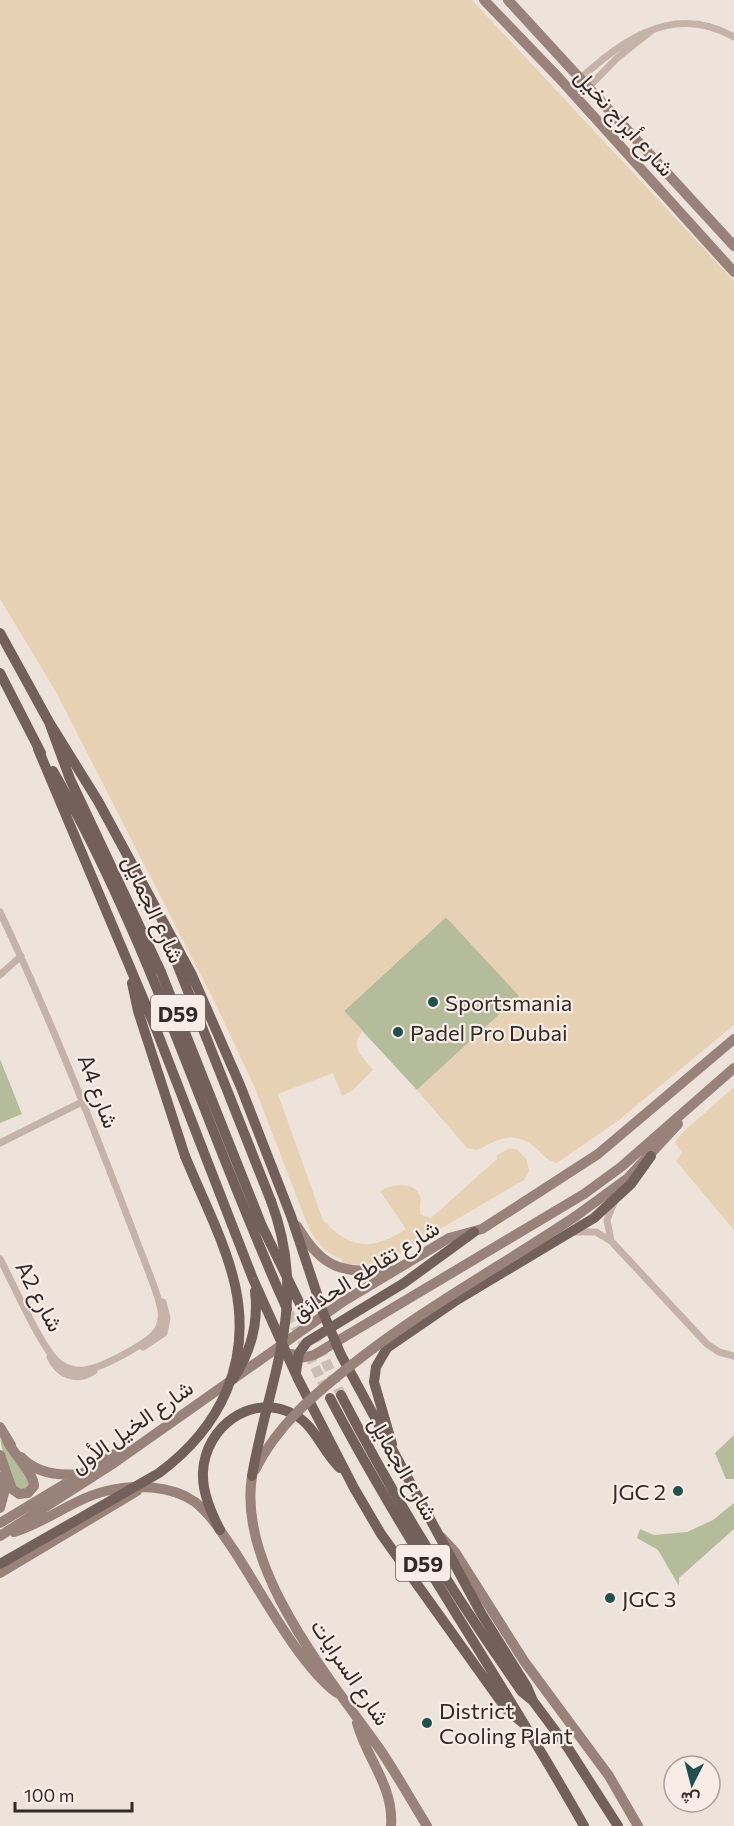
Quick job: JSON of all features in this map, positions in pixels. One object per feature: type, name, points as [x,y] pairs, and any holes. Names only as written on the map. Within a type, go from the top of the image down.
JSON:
[{"type":"main road","name":"شارع أبراج نخيل","points":[[484,0],[569,89],[734,272]]},
{"type":"main road","name":"شارع أبراج نخيل","points":[[508,0],[734,246]]},
{"type":"main road","name":"شارع الجمايل","points":[[0,633],[49,722],[70,779],[161,972],[262,1226],[301,1306]]},
{"type":"main road","name":"شارع الجمايل","points":[[0,673],[38,749],[50,764],[77,815],[137,943],[243,1207],[289,1313]]},
{"type":"main road","points":[[49,722],[98,801],[162,924],[192,975],[224,1045],[291,1216],[335,1342],[481,1613],[527,1687],[533,1701]]},
{"type":"main road","points":[[38,749],[164,1049],[253,1279],[296,1375],[346,1472],[391,1549],[507,1710],[524,1724]]},
{"type":"main road","points":[[162,924],[271,1201],[288,1260],[287,1321],[252,1476]]},
{"type":"main road","points":[[0,1564],[159,1473],[179,1458],[197,1440],[225,1395],[238,1351],[238,1305],[227,1260],[185,1156],[138,1011],[131,971]]},
{"type":"main road","name":"شارع تقاطع الحدائق","points":[[734,1039],[598,1154],[474,1232],[449,1238],[394,1270],[324,1315],[284,1345],[297,1357],[314,1355],[603,1181],[734,1068]]},
{"type":"main road","points":[[393,1453],[390,1430],[376,1398],[374,1382],[376,1367],[387,1348],[457,1300],[571,1232],[615,1200],[638,1176],[696,1100]]},
{"type":"main road","points":[[252,1476],[282,1426],[318,1392],[400,1328],[616,1188],[651,1156]]},
{"type":"main road","points":[[291,1216],[312,1250],[328,1263],[355,1272],[394,1270]]},
{"type":"main road","points":[[296,1375],[297,1357],[307,1342],[404,1283],[474,1232]]},
{"type":"main road","points":[[233,1379],[254,1337],[256,1302],[253,1279]]},
{"type":"main road","name":"شارع الخيل الأول","points":[[1,1535],[146,1441],[284,1345]]},
{"type":"main road","name":"شارع الجمايل","points":[[585,1826],[515,1705],[401,1526],[335,1396],[447,1582],[522,1692],[533,1701],[574,1756],[618,1826]]},
{"type":"main road","points":[[219,1530],[205,1492],[203,1473],[206,1454],[213,1436],[219,1429],[242,1412],[261,1408],[278,1409],[294,1415],[308,1425],[330,1458],[346,1472]]},
{"type":"main road","points":[[0,1428],[17,1460],[32,1477],[34,1486],[28,1493],[19,1494],[12,1489],[0,1455]]},
{"type":"main road","points":[[7,1440],[26,1462],[36,1468],[58,1474],[82,1473]]},
{"type":"main road","points":[[0,1523],[119,1451],[146,1441]]},
{"type":"main road","points":[[0,1464],[5,1482],[0,1508]]},
{"type":"main road","name":"شارع السرايات","points":[[252,1476],[249,1503],[253,1535],[273,1586],[337,1693],[380,1750],[427,1826]]},
{"type":"main road","points":[[0,1573],[143,1488]]},
{"type":"main road","points":[[1,1535],[30,1526],[94,1494],[117,1489],[170,1490],[183,1496],[206,1513],[308,1664],[337,1693]]},
{"type":"main road","points":[[439,1535],[455,1552],[510,1639],[598,1760],[638,1826]]},
{"type":"main road","points":[[356,1720],[363,1744],[386,1785],[390,1799],[391,1826]]},
{"type":"street","points":[[569,89],[625,40],[651,31],[675,24],[692,23],[709,25],[734,37]]},
{"type":"street","points":[[577,99],[616,59],[651,31]]},
{"type":"street","name":"A4 شارع","points":[[0,912],[55,1030],[168,1318],[164,1333],[145,1347],[121,1355],[84,1376],[70,1376],[58,1369],[49,1351]]},
{"type":"street","points":[[0,975],[21,956]]},
{"type":"street","points":[[0,1143],[84,1101]]},
{"type":"street","points":[[611,1241],[608,1220],[615,1200]]},
{"type":"street","points":[[571,1232],[588,1231],[611,1241],[707,1344],[719,1352],[734,1356]]},
{"type":"street","name":"A2 شارع","points":[[0,1258],[49,1351]]},
{"type":"green space","name":"Sportsmania","points":[[446,917],[520,996],[417,1090],[344,1011]]},
{"type":"green space","points":[[0,1059],[22,1114],[0,1123]]},
{"type":"green space","points":[[0,1434],[31,1479],[31,1489],[17,1489],[2,1448]]},
{"type":"green space","points":[[734,1435],[734,1479],[726,1479],[715,1453]]},
{"type":"green space","points":[[734,1503],[734,1529],[679,1578],[679,1586],[658,1550],[637,1538],[640,1529],[654,1535],[687,1532],[713,1520]]},
{"type":"sand","points":[[0,0],[472,0],[734,281],[734,1025],[619,1120],[557,1163],[546,1158],[530,1143],[522,1139],[501,1139],[477,1150],[467,1148],[417,1090],[519,996],[446,917],[344,1011],[363,1031],[357,1047],[361,1056],[373,1070],[352,1091],[342,1096],[333,1073],[278,1094],[323,1220],[333,1230],[353,1242],[372,1244],[406,1229],[380,1191],[384,1189],[401,1185],[413,1188],[420,1196],[421,1215],[431,1218],[497,1159],[497,1155],[510,1148],[518,1150],[527,1160],[529,1171],[524,1180],[397,1254],[373,1265],[342,1264],[342,1259],[327,1251],[310,1231],[254,1086],[217,1007],[55,690],[0,599]]},
{"type":"sand","points":[[734,1087],[734,1230],[676,1161],[682,1153],[675,1142],[683,1132]]},
{"type":"tunnel","points":[[301,1306],[341,1395]]},
{"type":"tunnel","points":[[289,1313],[328,1394]]},
{"type":"place","name":"Sportsmania","points":[[433,1002]]},
{"type":"place","name":"Padel Pro Dubai","points":[[398,1032]]},
{"type":"place","name":"JGC 2","points":[[678,1491]]},
{"type":"place","name":"JGC 3","points":[[610,1598]]},
{"type":"place","name":"District Cooling Plant","points":[[427,1723]]}]
